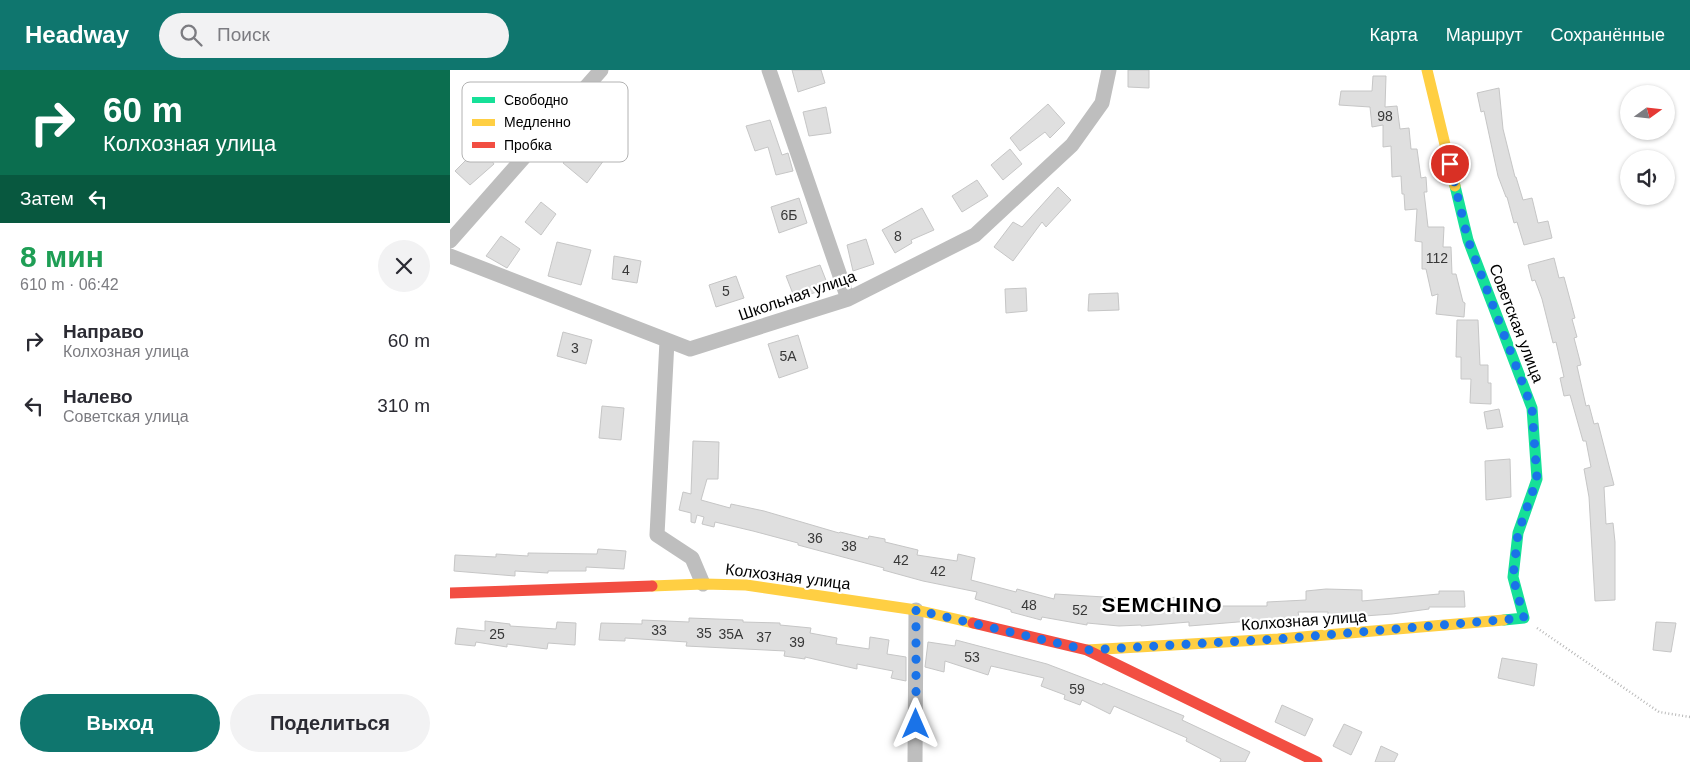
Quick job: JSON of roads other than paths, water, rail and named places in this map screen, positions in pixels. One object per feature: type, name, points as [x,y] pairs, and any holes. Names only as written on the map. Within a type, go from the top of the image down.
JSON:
[{"type":"street","points":[[590,82],[601,70]]},
{"type":"street","points":[[769,70],[848,299]]},
{"type":"street","name":"Школьная улица","points":[[450,256],[690,349],[848,299],[975,235],[1072,145],[1102,103],[1109,70]]},
{"type":"street","name":"Советская улица","points":[[1427,70],[1468,240],[1532,408],[1537,479],[1518,533],[1513,577],[1524,618]]},
{"type":"street","points":[[450,241],[520,162]]},
{"type":"street","points":[[667,341],[657,535],[692,558],[703,584]]},
{"type":"street","name":"Колхозная улица","points":[[450,592],[524,592],[703,584],[746,585],[916,610],[1087,650],[1316,762]]},
{"type":"street","points":[[915,762],[916,610]]},
{"type":"street","name":"Колхозная улица","points":[[1087,650],[1278,639],[1524,618]]},
{"type":"district","name":"SEMCHINO","points":[[1162,605]]}]
